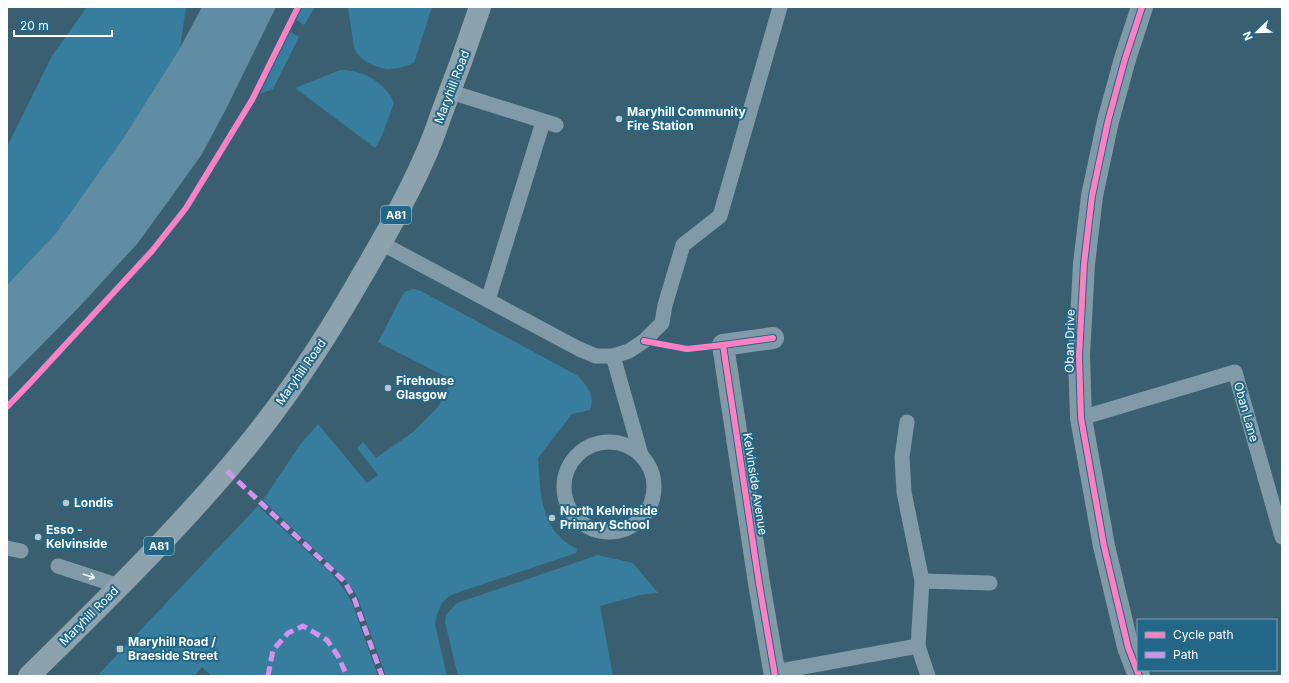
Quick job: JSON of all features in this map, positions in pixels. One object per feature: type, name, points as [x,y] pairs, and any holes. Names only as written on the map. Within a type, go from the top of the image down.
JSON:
[{"type":"main road","name":"Maryhill Road","points":[[30,676],[120,586],[216,484],[265,424],[296,382],[333,326],[381,243],[411,187],[425,158],[451,92],[480,7]]},
{"type":"street","name":"Oban Drive","points":[[1137,671],[1128,646],[1104,546],[1081,418],[1079,356],[1084,264],[1092,196],[1108,121],[1125,58],[1142,7]]},
{"type":"street","name":"Kelvinside Avenue","points":[[773,338],[723,345],[759,582],[775,674]]},
{"type":"lane","points":[[381,243],[579,349],[596,356],[614,356],[629,351],[644,341],[662,323],[665,305],[683,245],[720,216],[780,7]]},
{"type":"lane","points":[[451,92],[550,123],[488,300]]},
{"type":"lane","points":[[614,356],[641,455],[650,467],[654,481],[654,496],[649,510],[639,521],[627,529],[605,532],[598,531],[584,525],[574,515],[566,502],[564,487],[565,479],[574,459],[585,449],[599,443],[614,442],[629,446],[641,455]]},
{"type":"lane","name":"Oban Lane","points":[[1081,418],[1235,372],[1282,537]]},
{"type":"lane","points":[[908,422],[902,457],[904,492],[922,581],[918,646],[928,676]]},
{"type":"lane","points":[[58,566],[120,586]]},
{"type":"lane","points":[[922,581],[990,583]]},
{"type":"lane","points":[[775,674],[918,646]]},
{"type":"shaded area","points":[[87,7],[186,7],[180,48],[124,137],[56,233],[7,285],[7,147],[52,56]]},
{"type":"shaded area","points":[[202,7],[276,7],[226,109],[202,154],[172,196],[137,244],[79,307],[7,380],[7,285],[56,233],[124,137],[180,48]]},
{"type":"shaded area","points":[[302,7],[315,7],[304,25],[295,19]]},
{"type":"shaded area","points":[[348,7],[432,7],[414,63],[398,68],[388,69],[378,67],[364,60],[354,48]]},
{"type":"shaded area","points":[[289,31],[299,37],[273,89],[260,94]]},
{"type":"shaded area","points":[[340,70],[357,72],[372,79],[385,89],[394,103],[381,138],[375,148],[295,88]]},
{"type":"shaded area","points":[[414,289],[421,291],[578,376],[588,388],[592,400],[590,410],[572,414],[538,458],[544,510],[555,532],[577,549],[576,553],[449,596],[442,603],[437,614],[435,624],[447,676],[386,676],[357,596],[353,590],[342,576],[263,500],[300,445],[318,424],[367,483],[378,475],[357,448],[363,442],[376,458],[413,432],[438,407],[452,380],[378,342],[403,294],[406,291]]},
{"type":"shaded area","points":[[258,506],[332,574],[345,591],[352,603],[378,676],[212,676],[202,667],[194,676],[97,676]]},
{"type":"shaded area","points":[[598,555],[633,563],[658,593],[640,595],[600,606],[613,676],[458,676],[445,622],[446,615],[457,603]]},
{"type":"marked path","points":[[227,471],[344,581],[354,598],[382,676]]},
{"type":"marked path","points":[[268,676],[273,650],[288,633],[303,626],[327,640],[338,656],[347,676]]},
{"type":"cycle path","points":[[7,407],[152,251],[186,208],[252,100],[298,7]]},
{"type":"cycle path","points":[[1137,671],[1128,647],[1104,546],[1081,418],[1079,356],[1084,264],[1092,196],[1108,121],[1125,59],[1142,7]]},
{"type":"cycle path","points":[[773,338],[723,345],[759,583],[775,676]]},
{"type":"cycle path","points":[[644,341],[687,349],[723,345]]},
{"type":"cycle path","points":[[1137,671],[1139,676]]},
{"type":"place","name":"Maryhill Community Fire Station","points":[[619,119]]},
{"type":"place","name":"Firehouse Glasgow","points":[[388,388]]},
{"type":"place","name":"Londis","points":[[66,503]]},
{"type":"place","name":"North Kelvinside Primary School","points":[[552,518]]},
{"type":"place","name":"Esso - Kelvinside","points":[[38,537]]},
{"type":"place","name":"Maryhill Road / Braeside Street","points":[[120,649]]}]
